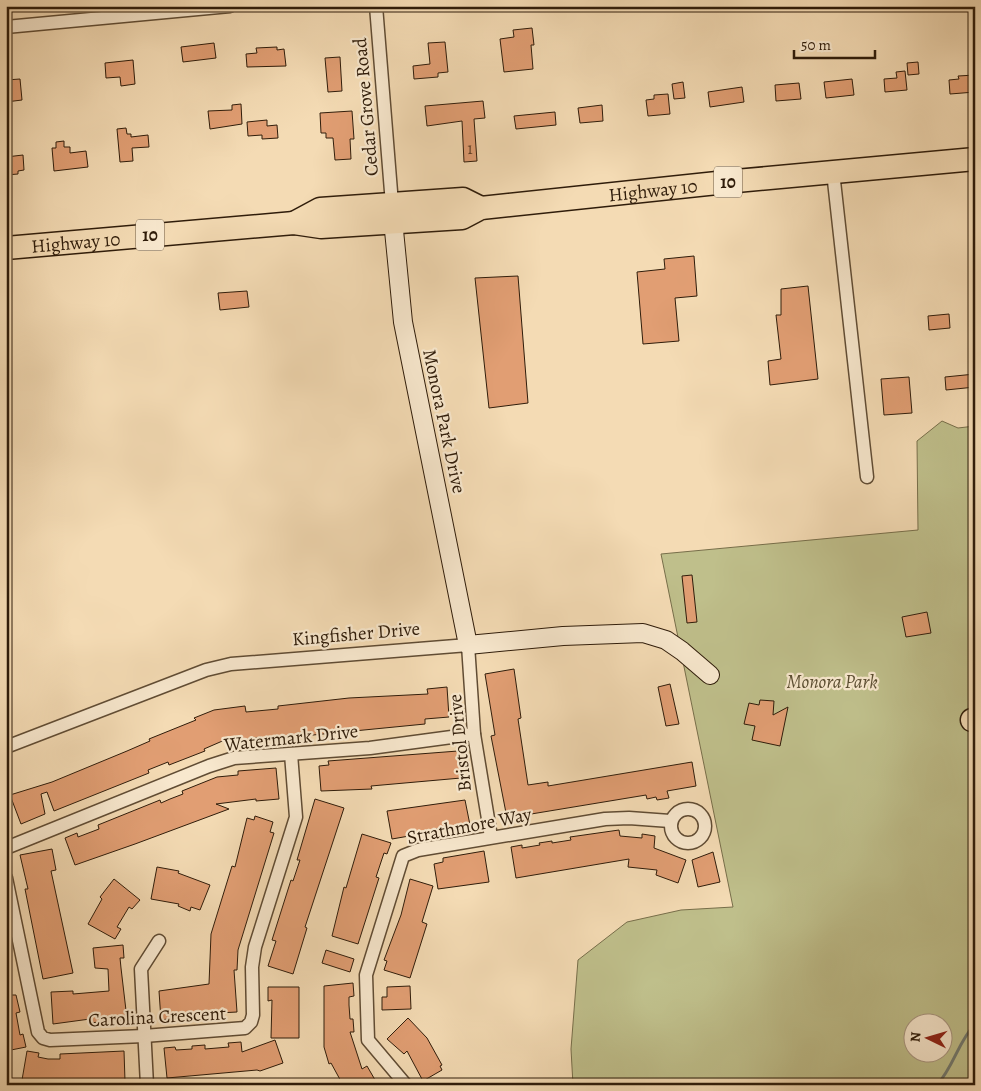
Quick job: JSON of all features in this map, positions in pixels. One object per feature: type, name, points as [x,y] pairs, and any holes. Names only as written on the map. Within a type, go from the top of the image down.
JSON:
[{"type":"highway","name":"Highway 10","points":[[6,248],[294,223],[321,227],[463,199],[481,208],[975,159]]},
{"type":"street","points":[[6,27],[230,6]]},
{"type":"street","name":"Cedar Grove Road","points":[[376,6],[393,214]]},
{"type":"street","points":[[833,172],[867,477]]},
{"type":"street","name":"Monora Park Drive","points":[[393,214],[403,322],[468,645]]},
{"type":"street","name":"Kingfisher Drive","points":[[6,747],[206,670],[231,664],[563,636],[643,633],[666,640],[710,675]]},
{"type":"street","name":"Bristol Drive","points":[[468,645],[474,734],[491,837]]},
{"type":"street","name":"Watermark Drive","points":[[6,848],[209,766],[234,758],[435,741],[474,734]]},
{"type":"street","name":"Carolina Crescent","points":[[6,878],[38,1032],[41,1036],[50,1040],[241,1030],[251,1022],[254,1006],[252,967],[255,947],[296,816],[291,754]]},
{"type":"street","name":"Strathmore Way","points":[[406,1085],[368,1040],[366,974],[400,860],[412,851],[605,819],[628,818],[670,821]]},
{"type":"street","points":[[148,1085],[141,969],[159,941]]},
{"type":"green space","name":"Monora Park","points":[[942,421],[958,428],[975,426],[975,1085],[573,1085],[571,1049],[578,960],[627,922],[681,910],[733,907],[661,554],[918,530],[917,441]]},
{"type":"building","points":[[532,28],[534,45],[531,45],[533,69],[504,72],[500,39],[514,37],[513,30]]},
{"type":"building","points":[[445,42],[448,72],[438,73],[438,77],[414,79],[413,66],[430,64],[428,43]]},
{"type":"building","points":[[214,43],[216,58],[183,62],[181,47]]},
{"type":"building","points":[[277,47],[277,50],[284,49],[286,66],[247,67],[246,54],[257,53],[256,48]]},
{"type":"building","points":[[340,57],[342,91],[328,92],[325,58]]},
{"type":"building","points":[[133,60],[135,84],[121,86],[120,77],[106,78],[105,63]]},
{"type":"building","points":[[918,62],[919,74],[908,75],[907,63]]},
{"type":"building","points":[[905,71],[907,90],[885,92],[884,79],[897,78],[896,72]]},
{"type":"building","points":[[975,75],[975,92],[950,94],[949,80],[959,79],[958,76]]},
{"type":"building","points":[[20,79],[22,100],[6,102],[6,80]]},
{"type":"building","points":[[852,79],[854,95],[826,98],[824,82]]},
{"type":"building","points":[[683,82],[685,98],[674,99],[672,84]]},
{"type":"building","points":[[799,83],[801,99],[776,101],[775,85]]},
{"type":"building","points":[[742,87],[744,102],[710,107],[708,92]]},
{"type":"building","points":[[668,94],[670,114],[648,116],[646,100],[654,99],[654,95]]},
{"type":"building","points":[[483,101],[485,118],[474,119],[477,161],[464,162],[462,121],[427,126],[425,106]]},
{"type":"building","points":[[241,104],[242,124],[210,129],[208,111],[232,110],[232,105]]},
{"type":"building","points":[[602,105],[603,121],[580,123],[578,108]]},
{"type":"building","points":[[352,111],[354,139],[350,139],[351,159],[335,160],[333,138],[326,138],[326,133],[321,133],[320,113]]},
{"type":"building","points":[[555,112],[556,125],[516,129],[514,116]]},
{"type":"building","points":[[267,120],[267,126],[277,125],[278,138],[262,139],[262,135],[248,136],[247,122]]},
{"type":"building","points":[[126,128],[127,134],[131,134],[131,137],[148,135],[149,147],[132,148],[133,161],[120,162],[117,129]]},
{"type":"building","points":[[64,141],[64,147],[70,147],[70,153],[86,151],[88,167],[54,171],[52,148],[56,148],[56,142]]},
{"type":"building","points":[[23,155],[24,170],[18,171],[18,174],[6,175],[6,157]]},
{"type":"building","points":[[694,256],[697,296],[675,298],[679,341],[643,344],[637,272],[665,269],[664,259]]},
{"type":"building","points":[[518,276],[528,403],[489,408],[475,278]]},
{"type":"building","points":[[808,286],[818,379],[770,385],[768,361],[781,359],[776,315],[781,315],[781,289]]},
{"type":"building","points":[[247,291],[249,307],[220,310],[218,293]]},
{"type":"building","points":[[949,314],[950,328],[929,330],[928,316]]},
{"type":"building","points":[[975,374],[975,387],[946,390],[945,377]]},
{"type":"building","points":[[909,377],[912,413],[884,415],[881,379]]},
{"type":"building","points":[[692,575],[697,622],[687,623],[682,576]]},
{"type":"building","points":[[927,612],[931,633],[906,637],[902,617]]},
{"type":"building","points":[[514,669],[521,718],[518,719],[528,785],[548,782],[548,786],[692,762],[696,786],[667,791],[669,798],[657,800],[656,797],[647,799],[646,795],[507,818],[491,736],[495,735],[485,674]]},
{"type":"building","points":[[670,684],[679,724],[666,726],[658,687]]},
{"type":"building","points":[[447,687],[449,717],[425,719],[425,724],[262,740],[261,737],[238,741],[238,737],[227,739],[204,749],[205,751],[169,765],[168,762],[148,770],[149,773],[54,811],[47,792],[41,794],[45,814],[21,824],[10,795],[52,782],[127,751],[214,710],[245,706],[246,712],[278,709],[278,706],[349,698],[428,694],[427,689]]},
{"type":"building","points":[[760,700],[774,701],[773,715],[788,707],[780,746],[752,740],[755,726],[744,724],[749,703],[759,705]]},
{"type":"building","points":[[458,751],[461,778],[371,786],[372,789],[321,791],[319,766],[329,765],[328,761]]},
{"type":"building","points":[[276,768],[279,799],[256,801],[256,799],[216,804],[229,809],[75,865],[65,838],[77,833],[78,837],[99,829],[98,825],[160,800],[161,803],[183,794],[182,791],[217,777],[238,775],[238,771]]},
{"type":"building","points":[[315,799],[344,808],[305,927],[307,928],[293,974],[268,966],[276,941],[272,940],[291,880],[293,881],[300,860],[297,860]]},
{"type":"building","points":[[465,800],[470,825],[432,829],[432,832],[392,839],[387,811]]},
{"type":"building","points":[[255,816],[273,822],[270,832],[274,833],[238,950],[237,970],[234,970],[237,1012],[200,1014],[161,1020],[159,991],[209,984],[211,934],[232,866],[235,867],[247,818],[254,820]]},
{"type":"building","points":[[619,830],[620,836],[642,838],[642,834],[655,836],[654,848],[686,860],[678,883],[656,875],[657,870],[628,867],[629,859],[516,878],[511,847],[522,845],[522,848],[540,845],[539,843],[571,840],[570,837]]},
{"type":"building","points":[[362,834],[391,843],[387,854],[384,853],[376,877],[379,878],[358,944],[332,936],[344,887],[346,888]]},
{"type":"building","points":[[52,849],[56,870],[51,871],[73,973],[43,979],[25,889],[28,889],[20,855]]},
{"type":"building","points":[[484,851],[489,882],[438,889],[434,864],[443,862],[443,858]]},
{"type":"building","points":[[713,852],[720,882],[698,887],[692,860]]},
{"type":"building","points":[[157,867],[179,871],[178,873],[210,885],[200,910],[191,907],[190,911],[178,906],[179,904],[151,899]]},
{"type":"building","points":[[114,879],[140,900],[132,909],[129,907],[117,927],[121,929],[115,939],[88,924],[102,899],[100,897]]},
{"type":"building","points":[[410,879],[433,886],[422,922],[427,924],[410,978],[384,970],[387,961],[384,960],[401,915]]},
{"type":"building","points":[[123,945],[124,958],[120,958],[127,1019],[90,1023],[90,1019],[53,1024],[51,992],[73,991],[73,994],[109,991],[108,969],[95,968],[93,948]]},
{"type":"building","points":[[326,950],[354,959],[350,972],[322,963]]},
{"type":"building","points":[[353,983],[354,996],[349,997],[349,1005],[350,1019],[353,1019],[354,1032],[350,1032],[362,1069],[367,1066],[378,1085],[343,1085],[331,1063],[329,1064],[324,1047],[324,986]]},
{"type":"building","points":[[410,986],[411,1009],[382,1010],[382,997],[387,997],[387,987]]},
{"type":"building","points":[[268,987],[299,987],[299,1038],[271,1038],[272,1000],[268,1001]]},
{"type":"building","points":[[6,995],[16,995],[20,1012],[16,1013],[20,1035],[23,1034],[26,1047],[6,1051]]},
{"type":"building","points":[[408,1018],[427,1038],[442,1065],[440,1066],[442,1070],[423,1081],[407,1051],[404,1054],[387,1039]]},
{"type":"building","points":[[275,1040],[283,1063],[260,1071],[167,1078],[164,1048],[175,1047],[176,1050],[192,1049],[192,1046],[205,1045],[205,1049],[229,1047],[228,1043],[241,1042],[242,1052]]},
{"type":"building","points":[[27,1051],[39,1053],[38,1057],[60,1059],[60,1054],[124,1051],[125,1081],[43,1084],[22,1080]]},
{"type":"waterway","points":[[937,1085],[948,1070],[964,1038],[975,1024]]}]
